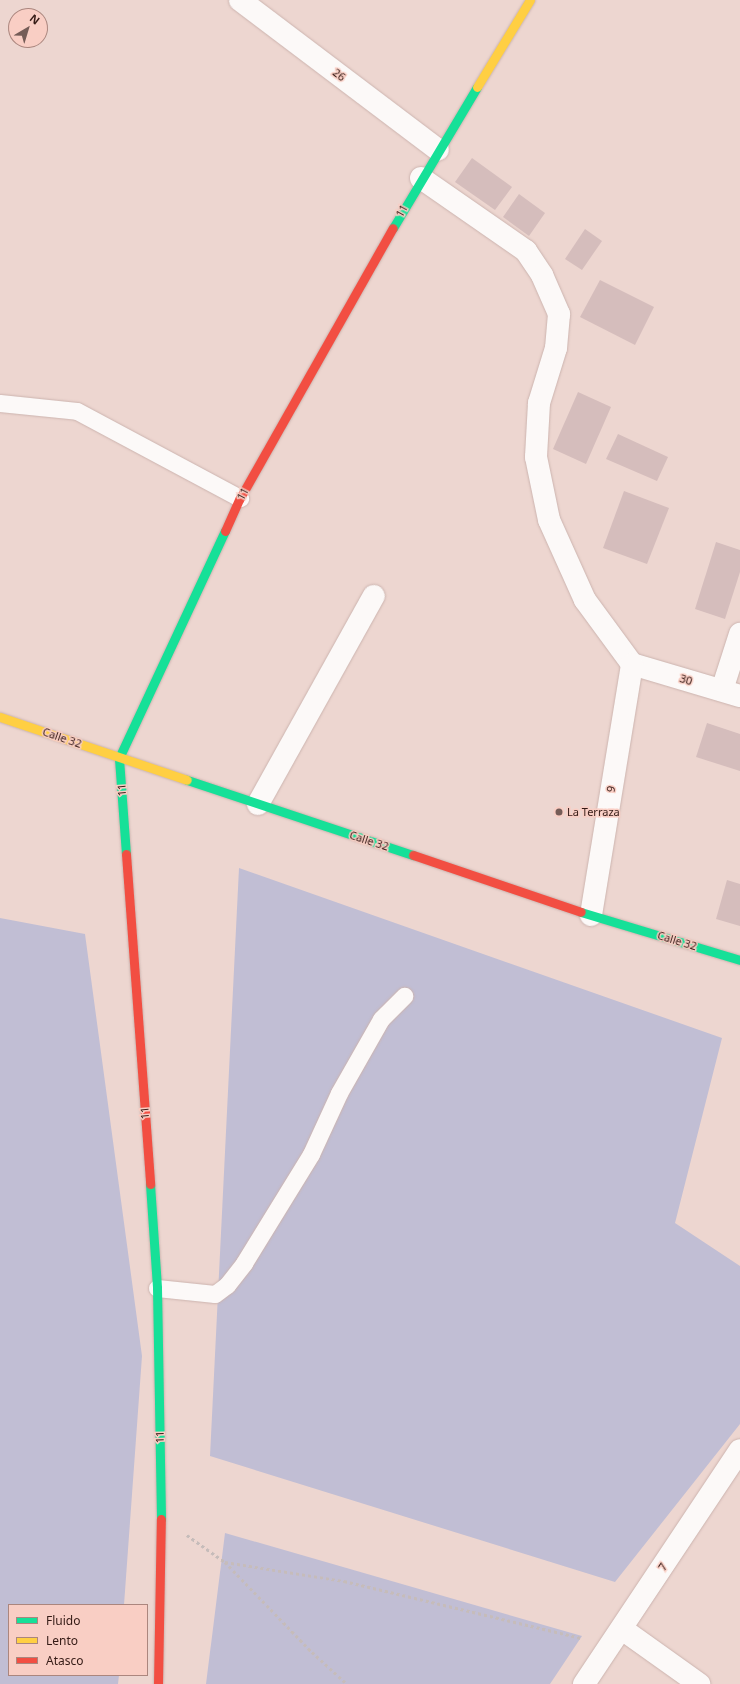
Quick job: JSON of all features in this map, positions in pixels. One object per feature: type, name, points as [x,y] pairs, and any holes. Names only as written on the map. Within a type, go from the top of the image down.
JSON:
[{"type":"street","name":"26","points":[[240,0],[438,150]]},
{"type":"street","name":"11","points":[[158,1684],[161,1517],[157,1288],[120,758],[240,498],[421,178],[530,0]]},
{"type":"street","points":[[421,178],[526,251],[542,275],[559,314],[556,348],[539,403],[536,457],[549,520],[585,600],[632,664]]},
{"type":"street","points":[[258,804],[374,596]]},
{"type":"street","points":[[731,693],[740,634]]},
{"type":"street","name":"30","points":[[632,664],[731,693]]},
{"type":"street","name":"9","points":[[591,915],[632,664]]},
{"type":"street","name":"Calle 32","points":[[0,717],[591,915],[740,960]]},
{"type":"street","name":"7","points":[[584,1684],[740,1450]]},
{"type":"street","points":[[616,1637],[699,1684]]},
{"type":"lane","points":[[0,403],[77,411],[240,498]]},
{"type":"lane","points":[[157,1288],[215,1294],[227,1285],[244,1263],[311,1154],[339,1093],[381,1019],[404,996]]},
{"type":"path","points":[[161,1517],[225,1562],[312,1652],[347,1684]]},
{"type":"path","points":[[225,1562],[344,1581],[616,1637]]},
{"type":"shaded area","points":[[239,868],[722,1038],[675,1223],[740,1266],[740,1424],[615,1582],[210,1456]]},
{"type":"shaded area","points":[[0,918],[85,934],[142,1356],[124,1604],[8,1604],[8,1676],[119,1676],[118,1684],[0,1684]]},
{"type":"shaded area","points":[[225,1533],[582,1636],[550,1684],[206,1684]]},
{"type":"building","points":[[472,158],[512,187],[495,210],[455,182]]},
{"type":"building","points":[[519,194],[545,213],[529,236],[503,217]]},
{"type":"building","points":[[585,229],[602,241],[582,270],[565,259]]},
{"type":"building","points":[[600,280],[654,307],[635,345],[580,317]]},
{"type":"building","points":[[578,392],[611,407],[586,464],[553,449]]},
{"type":"building","points":[[618,434],[668,457],[657,481],[606,459]]},
{"type":"building","points":[[624,491],[669,508],[647,564],[603,548]]},
{"type":"building","points":[[716,542],[740,550],[740,572],[725,619],[695,609]]},
{"type":"building","points":[[707,723],[740,734],[740,771],[696,757]]},
{"type":"building","points":[[727,880],[740,884],[740,926],[716,919]]},
{"type":"traffic: fast","points":[[393,228],[477,87]]},
{"type":"traffic: fast","points":[[126,854],[119,758],[225,531]]},
{"type":"traffic: fast","points":[[187,780],[413,855]]},
{"type":"traffic: fast","points":[[581,912],[740,960]]},
{"type":"traffic: fast","points":[[150,1184],[157,1288],[161,1519]]},
{"type":"traffic: slow","points":[[477,87],[530,0]]},
{"type":"traffic: slow","points":[[0,717],[187,780]]},
{"type":"traffic: jam","points":[[225,531],[240,498],[393,228]]},
{"type":"traffic: jam","points":[[126,854],[150,1184]]},
{"type":"traffic: jam","points":[[413,855],[581,912]]},
{"type":"traffic: jam","points":[[158,1684],[161,1519]]},
{"type":"place","name":"La Terraza","points":[[559,812]]}]
